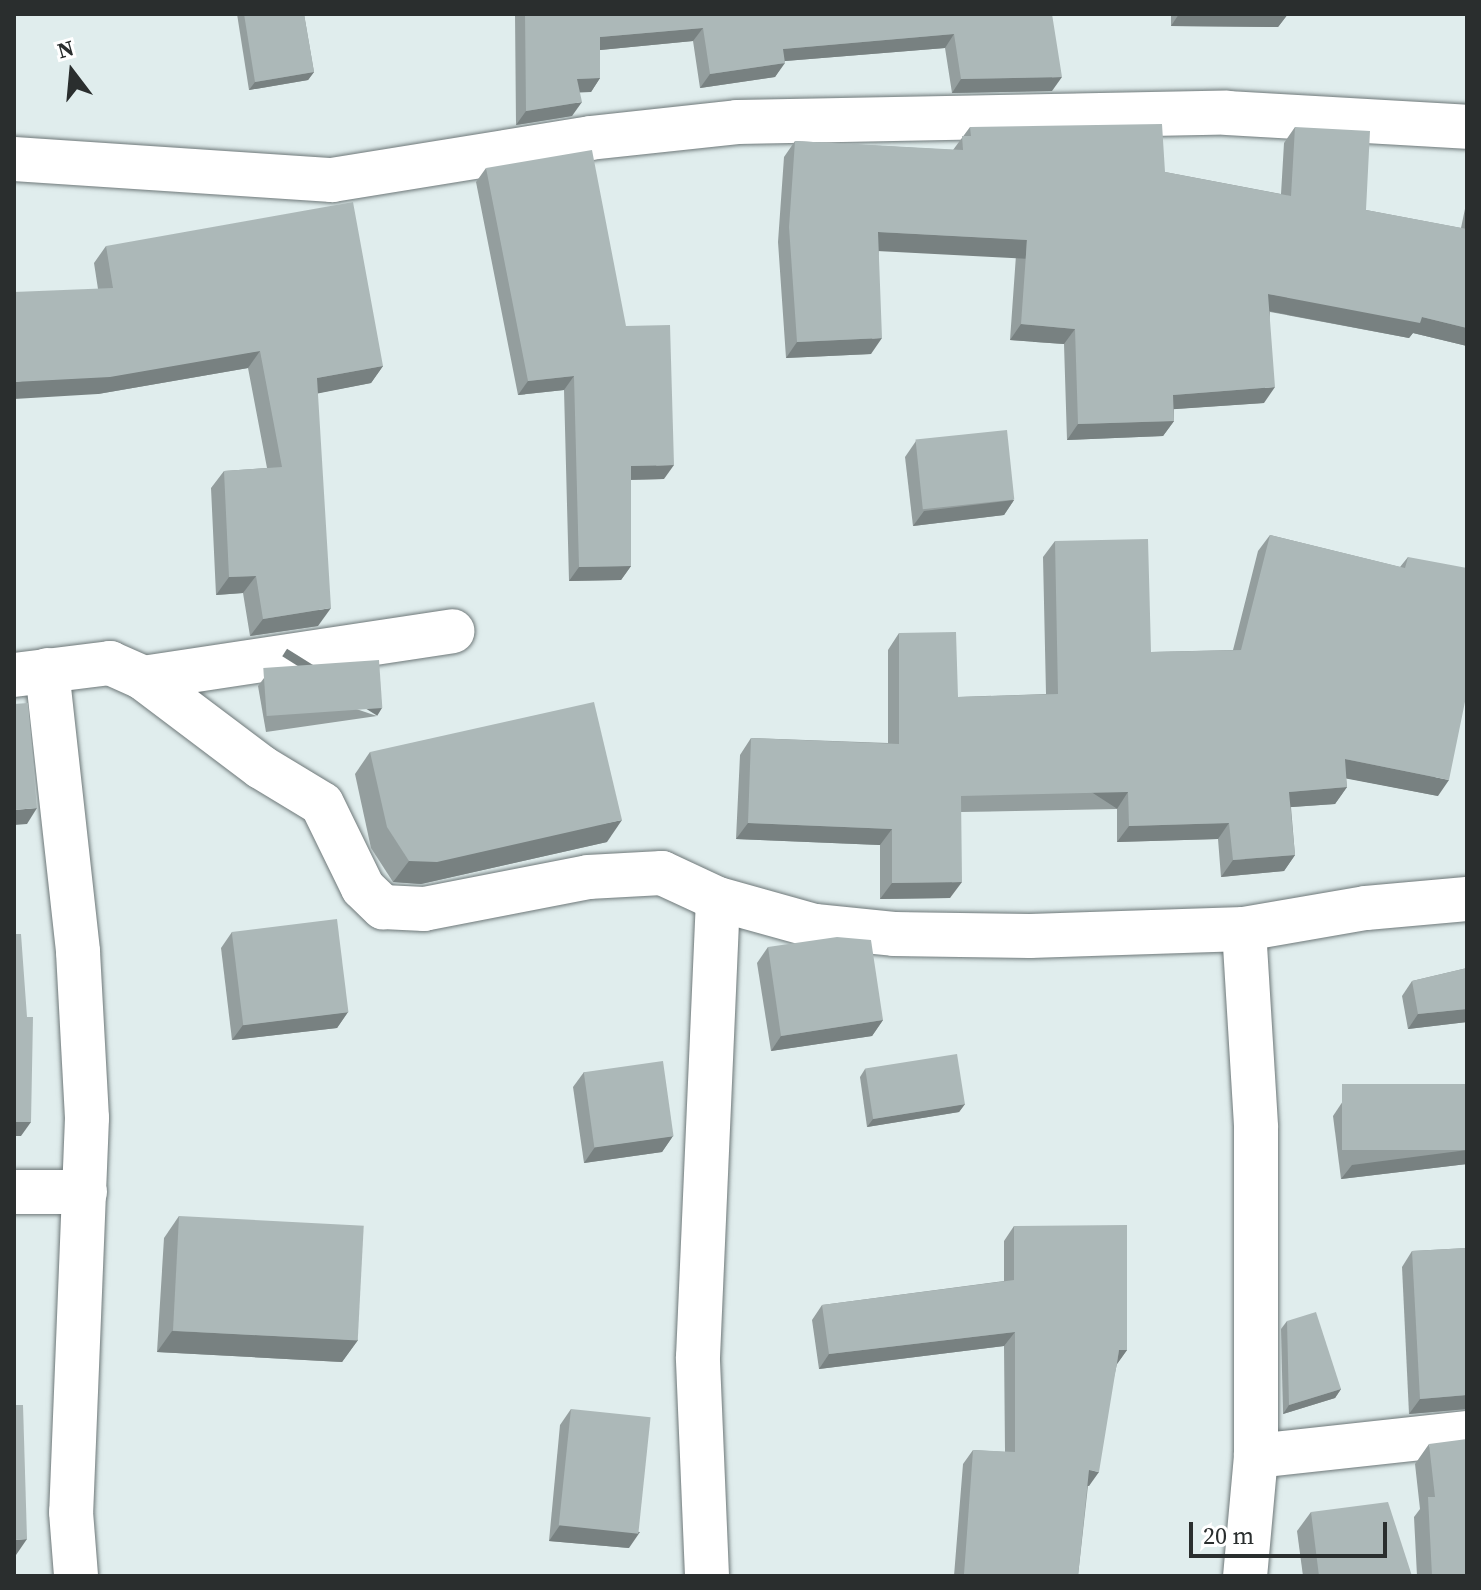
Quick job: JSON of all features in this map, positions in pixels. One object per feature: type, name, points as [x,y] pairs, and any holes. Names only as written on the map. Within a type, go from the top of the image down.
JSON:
[{"type":"street","points":[[14,159],[332,180],[590,138],[737,122],[1227,113],[1467,127]]},
{"type":"street","points":[[143,678],[452,631]]},
{"type":"street","points":[[76,1576],[71,1512],[87,1118],[78,952],[30,672],[110,663],[143,678],[261,767],[322,804],[363,888],[383,907],[424,909],[588,877],[662,873],[718,899],[815,926],[894,934],[1244,929],[1366,908],[1467,899]]},
{"type":"street","points":[[707,1576],[698,1357],[718,899]]},
{"type":"street","points":[[1244,929],[1256,1128],[1256,1456],[1245,1576]]},
{"type":"street","points":[[14,1192],[85,1192]]},
{"type":"street","points":[[1256,1456],[1467,1433]]},
{"type":"building","points":[[244,14],[304,14],[314,72],[255,82]]},
{"type":"building","points":[[525,14],[1052,14],[1062,77],[961,79],[954,34],[783,49],[785,63],[710,74],[703,28],[600,37],[600,78],[577,79],[582,102],[526,111]]},
{"type":"building","points":[[1162,124],[1165,172],[1291,196],[1295,127],[1370,131],[1366,210],[1467,229],[1467,328],[1422,317],[1420,323],[1268,294],[1275,387],[1173,395],[1174,421],[1078,424],[1075,329],[1021,324],[1027,240],[878,232],[882,338],[797,342],[789,227],[795,141],[963,150],[962,136],[971,136],[970,127]]},
{"type":"building","points":[[592,150],[626,326],[670,325],[674,465],[631,466],[631,566],[579,567],[574,376],[528,381],[486,168]]},
{"type":"building","points":[[353,202],[383,366],[317,378],[331,608],[263,619],[256,576],[229,577],[224,471],[282,467],[260,351],[110,377],[14,382],[14,292],[113,288],[106,246]]},
{"type":"building","points":[[1007,430],[1014,500],[923,509],[916,440]]},
{"type":"building","points":[[1270,535],[1405,568],[1408,557],[1467,568],[1467,692],[1449,780],[1345,759],[1347,787],[1289,792],[1295,855],[1233,860],[1229,823],[1129,826],[1128,792],[961,796],[962,882],[892,883],[892,829],[748,823],[751,738],[899,744],[899,633],[956,632],[958,697],[1058,694],[1055,541],[1148,539],[1151,652],[1241,650]]},
{"type":"building","points":[[379,660],[382,708],[267,716],[263,668]]},
{"type":"building","points":[[594,702],[622,820],[437,862],[409,861],[387,827],[370,752]]},
{"type":"building","points":[[28,703],[37,808],[14,810],[14,704]]},
{"type":"building","points":[[337,919],[348,1012],[243,1025],[232,932]]},
{"type":"building","points":[[14,934],[21,934],[27,1017],[33,1017],[31,1122],[14,1122]]},
{"type":"building","points":[[837,937],[871,940],[883,1020],[781,1036],[768,947]]},
{"type":"building","points":[[1467,968],[1467,1009],[1418,1014],[1412,981]]},
{"type":"building","points":[[957,1054],[965,1104],[873,1119],[865,1069]]},
{"type":"building","points":[[663,1061],[674,1136],[594,1147],[584,1072]]},
{"type":"building","points":[[1342,1084],[1467,1084],[1467,1150],[1342,1150]]},
{"type":"building","points":[[179,1216],[364,1226],[358,1341],[173,1331]]},
{"type":"building","points":[[1127,1225],[1127,1350],[1119,1350],[1099,1472],[1089,1470],[1078,1576],[964,1574],[973,1450],[1015,1452],[1015,1332],[829,1354],[822,1305],[1014,1280],[1014,1226]]},
{"type":"building","points":[[1467,1248],[1467,1395],[1420,1399],[1412,1251]]},
{"type":"building","points":[[1316,1312],[1341,1389],[1289,1405],[1287,1321]]},
{"type":"building","points":[[14,1405],[23,1405],[27,1539],[14,1540]]},
{"type":"building","points":[[571,1409],[651,1417],[638,1534],[559,1525]]},
{"type":"building","points":[[1467,1439],[1467,1576],[1432,1576],[1428,1497],[1435,1497],[1429,1444]]},
{"type":"building","points":[[1388,1502],[1412,1576],[1319,1576],[1311,1512]]}]
